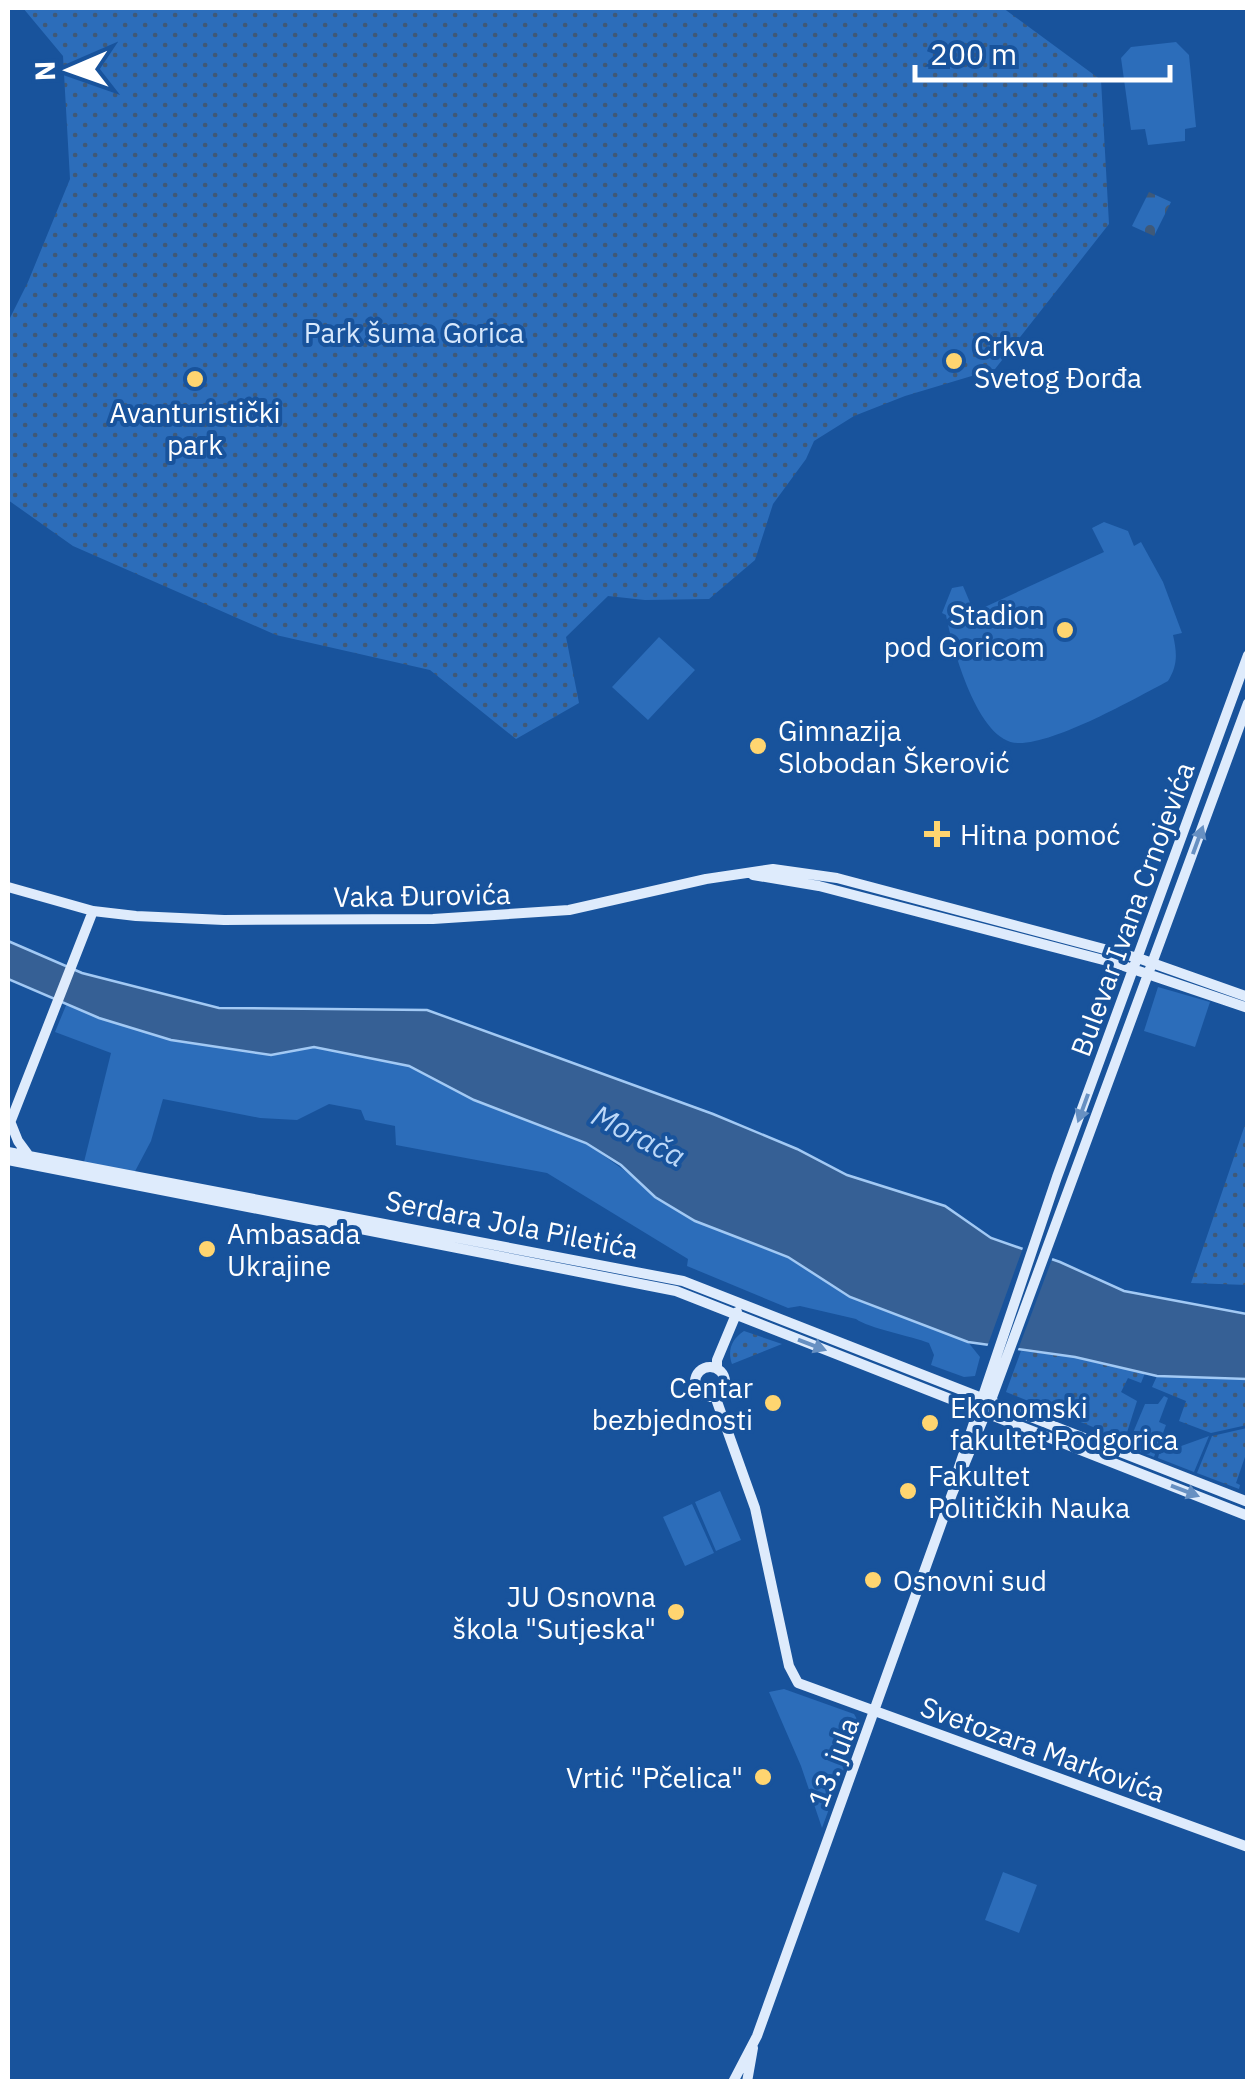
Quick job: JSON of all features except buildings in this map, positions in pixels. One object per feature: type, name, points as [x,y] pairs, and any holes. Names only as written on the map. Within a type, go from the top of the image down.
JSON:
[{"type":"main road","name":"Bulevar Ivana Crnojevića","points":[[994,1377],[1057,1177],[1248,655]]},
{"type":"main road","name":"Bulevar Ivana Crnojevića","points":[[994,1377],[1248,703]]},
{"type":"main road","name":"Vaka Đurovića","points":[[8,887],[93,911],[224,920],[496,917],[569,910],[748,874],[819,886],[1150,968]]},
{"type":"main road","points":[[30,1156],[9,1124],[93,911]]},
{"type":"main road","points":[[1150,968],[1248,997]]},
{"type":"main road","points":[[1150,968],[1248,1008]]},
{"type":"main road","name":"Serdara Jola Piletića","points":[[8,1152],[659,1275],[740,1302],[1248,1502]]},
{"type":"main road","name":"Serdara Jola Piletića","points":[[8,1160],[676,1292],[1248,1516]]},
{"type":"main road","points":[[717,1369],[702,1370],[696,1380],[702,1394],[715,1396],[724,1387],[717,1360],[740,1302]]},
{"type":"main road","name":"13. jula","points":[[753,2045],[994,1377]]},
{"type":"main road","name":"Svetozara Markovića","points":[[715,1396],[758,1518],[792,1675],[798,1682],[822,1694],[1248,1847]]},
{"type":"main road","points":[[733,2082],[753,2045]]},
{"type":"main road","points":[[747,2082],[753,2045]]},
{"type":"green space","name":"Park šuma Gorica","points":[[23,8],[1003,8],[1101,80],[1109,224],[995,369],[854,416],[814,441],[806,459],[773,504],[755,560],[709,599],[608,596],[566,637],[579,703],[516,739],[430,670],[276,635],[73,546],[8,500],[8,322],[70,179],[63,56]]},
{"type":"green space","points":[[1176,42],[1189,55],[1196,127],[1185,129],[1185,141],[1148,145],[1145,129],[1131,130],[1121,58],[1131,47]]},
{"type":"green space","points":[[1149,192],[1171,202],[1154,236],[1132,226]]},
{"type":"green space","name":"Stadion pod Goricom","points":[[1104,522],[1128,531],[1134,546],[1141,542],[1163,582],[1182,633],[1173,635],[1174,670],[1168,681],[1073,729],[1034,741],[1018,743],[1004,739],[979,711],[961,670],[946,615],[942,613],[952,588],[963,586],[974,612],[1104,552],[1092,528]]},
{"type":"green space","points":[[659,637],[695,670],[648,720],[612,687]]},
{"type":"green space","points":[[1158,987],[1210,1002],[1195,1047],[1144,1031]]},
{"type":"green space","points":[[67,1003],[99,1018],[171,1040],[271,1055],[314,1047],[409,1066],[474,1100],[586,1143],[695,1221],[788,1258],[850,1297],[968,1342],[980,1357],[975,1376],[964,1377],[931,1365],[934,1355],[929,1343],[856,1319],[800,1306],[788,1308],[687,1266],[688,1259],[547,1173],[396,1145],[395,1126],[365,1120],[361,1110],[329,1104],[297,1120],[260,1118],[163,1099],[151,1141],[132,1177],[83,1166],[111,1053],[55,1032]]},
{"type":"green space","points":[[1247,1119],[1247,1285],[1191,1283]]},
{"type":"green space","points":[[744,1331],[782,1344],[732,1364],[732,1345]]},
{"type":"green space","points":[[1021,1351],[1075,1357],[1145,1373],[1141,1383],[1128,1378],[1121,1392],[1137,1401],[1123,1445],[1093,1427],[1006,1392]]},
{"type":"green space","points":[[1157,1376],[1247,1379],[1247,1425],[1211,1433],[1179,1421],[1186,1401],[1152,1387]]},
{"type":"green space","points":[[1164,1396],[1168,1398],[1159,1422],[1166,1425],[1154,1457],[1127,1447],[1145,1404],[1158,1404]]},
{"type":"green space","points":[[1247,1428],[1247,1451],[1236,1483],[1239,1489],[1197,1473],[1212,1436]]},
{"type":"green space","points":[[1209,1436],[1194,1472],[1158,1458],[1159,1454]]},
{"type":"green space","points":[[720,1491],[741,1540],[716,1551],[695,1502]]},
{"type":"green space","points":[[692,1504],[714,1553],[685,1566],[663,1517]]},
{"type":"green space","points":[[784,1689],[854,1714],[858,1721],[822,1828],[769,1692]]},
{"type":"green space","points":[[1003,1872],[1037,1885],[1019,1933],[985,1920]]},
{"type":"water","name":"Morača","points":[[8,941],[82,973],[219,1008],[427,1010],[713,1114],[847,1175],[945,1206],[991,1238],[1060,1262],[1124,1291],[1247,1314],[1247,1379],[1157,1376],[1075,1357],[968,1342],[850,1297],[788,1257],[695,1221],[655,1197],[621,1165],[586,1143],[474,1100],[409,1066],[314,1047],[271,1055],[171,1040],[99,1018],[8,979]]},
{"type":"pier","points":[[1024,1245],[1054,1254],[1016,1355],[986,1350]]},
{"type":"place","name":"Crkva Svetog Đorđa","points":[[954,361]]},
{"type":"place","name":"Avanturistički park","points":[[195,379]]},
{"type":"place","name":"Stadion pod Goricom","points":[[1065,630]]},
{"type":"place","name":"Gimnazija Slobodan Škerović","points":[[758,746]]},
{"type":"place","name":"Hitna pomoć","points":[[937,834]]},
{"type":"place","name":"Ambasada Ukrajine","points":[[207,1249]]},
{"type":"place","name":"Centar bezbjednosti","points":[[773,1403]]},
{"type":"place","name":"Ekonomski fakultet Podgorica","points":[[930,1423]]},
{"type":"place","name":"Fakultet Političkih Nauka","points":[[908,1491]]},
{"type":"place","name":"Osnovni sud","points":[[873,1580]]},
{"type":"place","name":"JU Osnovna škola \"Sutjeska\"","points":[[676,1612]]},
{"type":"place","name":"Vrtić \"Pčelica\"","points":[[763,1777]]}]
